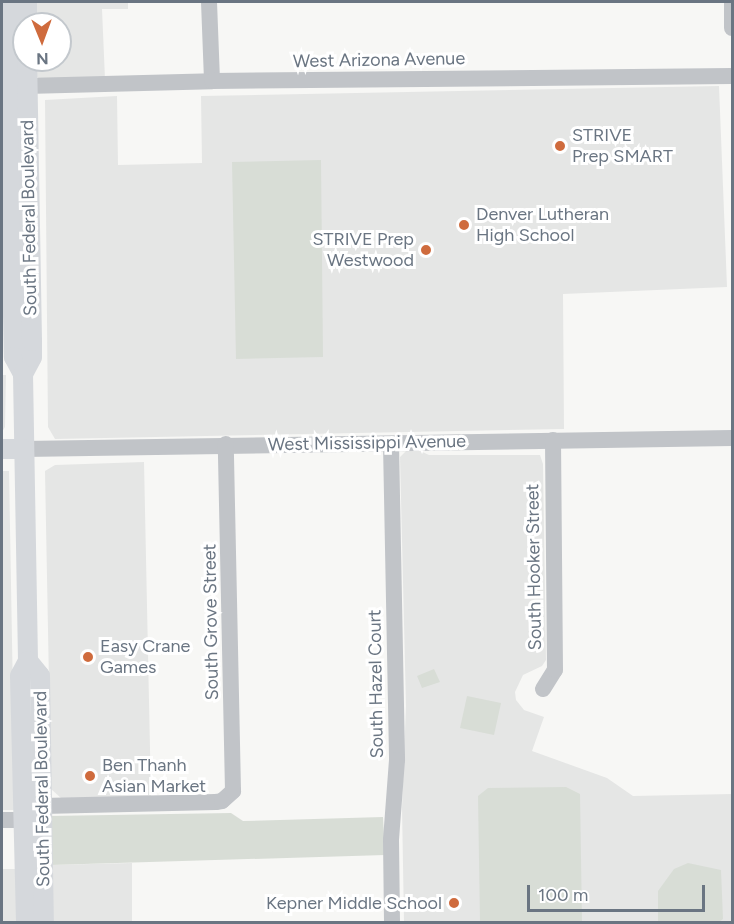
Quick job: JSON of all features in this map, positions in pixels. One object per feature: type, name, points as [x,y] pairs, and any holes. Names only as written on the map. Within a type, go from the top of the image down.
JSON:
[{"type":"main road","name":"South Federal Boulevard","points":[[7,2],[32,341],[32,357],[23,374],[28,661],[20,676],[26,922]]},
{"type":"main road","name":"West Mississippi Avenue","points":[[2,449],[23,449]]},
{"type":"main road","name":"South Federal Boulevard","points":[[28,661],[40,676],[44,922]]},
{"type":"street","points":[[209,2],[212,81]]},
{"type":"street","points":[[732,2],[732,28]]},
{"type":"street","name":"West Arizona Avenue","points":[[12,82],[732,76]]},
{"type":"street","name":"West Mississippi Avenue","points":[[23,449],[226,444],[391,444],[732,438]]},
{"type":"street","name":"South Hooker Street","points":[[543,689],[555,670],[553,440]]},
{"type":"street","name":"South Grove Street","points":[[42,806],[216,802],[228,797],[233,791],[226,444]]},
{"type":"street","name":"South Hazel Court","points":[[391,444],[397,760],[391,834],[392,922]]},
{"type":"street","points":[[2,820],[24,820]]},
{"type":"shaded area","points":[[34,2],[128,2],[128,9],[102,9],[105,79],[41,80],[35,75],[35,72],[72,72],[72,12],[34,12]]},
{"type":"shaded area","name":"Denver Lutheran High School","points":[[719,86],[727,287],[563,294],[564,429],[55,439],[48,427],[45,100],[117,96],[118,165],[202,163],[201,96]]},
{"type":"shaded area","points":[[321,160],[323,357],[236,359],[232,162]]},
{"type":"shaded area","points":[[2,375],[6,375],[5,427],[2,432]]},
{"type":"shaded area","points":[[418,450],[429,455],[540,455],[543,464],[546,660],[542,666],[523,675],[515,692],[516,700],[524,710],[544,717],[532,751],[607,778],[633,796],[732,794],[732,922],[404,922],[402,808],[406,706],[400,457],[406,451]]},
{"type":"shaded area","points":[[144,462],[151,797],[61,798],[51,789],[45,471],[55,465]]},
{"type":"shaded area","points":[[2,471],[9,471],[15,810],[2,810]]},
{"type":"shaded area","points":[[434,669],[440,682],[422,688],[417,676]]},
{"type":"shaded area","points":[[467,696],[501,703],[494,735],[460,728]]},
{"type":"shaded area","points":[[566,787],[580,794],[582,922],[480,922],[478,796],[488,788]]},
{"type":"shaded area","points":[[231,813],[243,821],[383,817],[385,855],[51,865],[49,816]]},
{"type":"shaded area","points":[[132,863],[132,922],[52,922],[51,865]]},
{"type":"shaded area","points":[[688,863],[721,870],[723,919],[719,922],[658,922],[658,891],[674,869]]},
{"type":"shaded area","points":[[2,869],[18,869],[19,922],[2,922]]},
{"type":"place","name":"STRIVE Prep SMART","points":[[560,146]]},
{"type":"place","name":"Denver Lutheran High School","points":[[464,225]]},
{"type":"place","name":"STRIVE Prep Westwood","points":[[426,250]]},
{"type":"place","name":"Easy Crane Games","points":[[88,657]]},
{"type":"place","name":"Ben Thanh Asian Market","points":[[90,776]]},
{"type":"place","name":"Kepner Middle School","points":[[454,903]]}]
